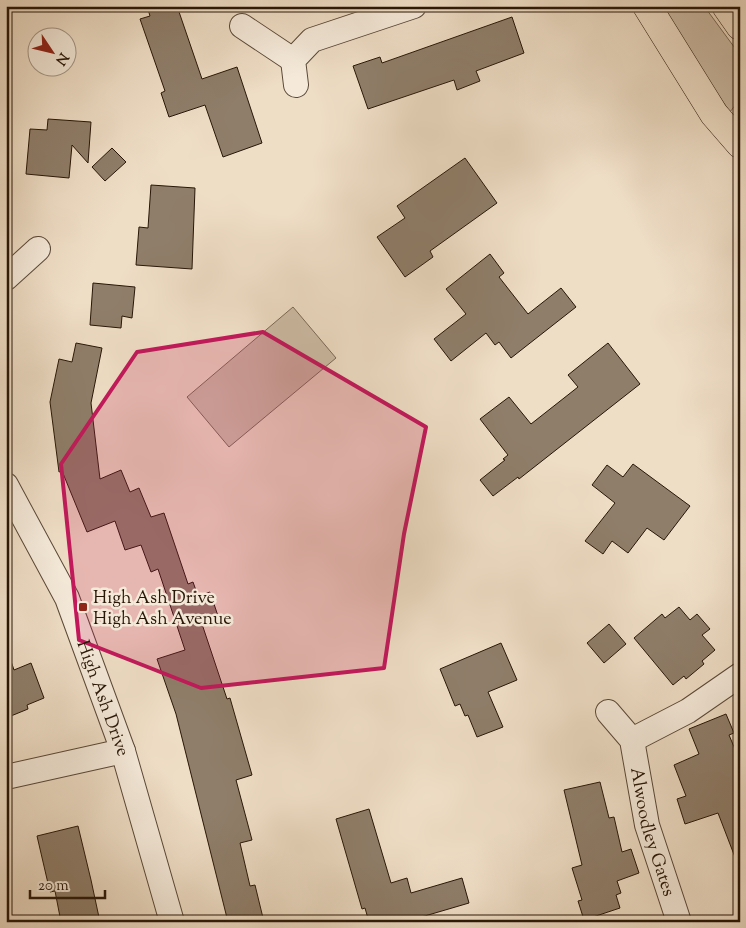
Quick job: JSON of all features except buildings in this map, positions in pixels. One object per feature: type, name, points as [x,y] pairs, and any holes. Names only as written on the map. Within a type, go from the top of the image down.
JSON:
[{"type":"highway","points":[[647,6],[714,114],[740,144]]},
{"type":"highway","points":[[726,6],[740,26]]},
{"type":"street","points":[[293,60],[312,40],[414,6]]},
{"type":"street","points":[[242,26],[293,60],[296,85]]},
{"type":"street","points":[[6,278],[38,249]]},
{"type":"street","name":"High Ash Drive","points":[[6,485],[67,598],[123,751],[172,922]]},
{"type":"street","points":[[608,712],[632,740],[688,711],[740,675]]},
{"type":"street","name":"Alwoodley Gates","points":[[632,740],[647,825],[679,922]]},
{"type":"street","points":[[6,777],[123,751]]},
{"type":"highlighted area","points":[[263,332],[426,427],[404,534],[384,668],[201,688],[79,640],[61,464],[137,352]]},
{"type":"shaded area","points":[[662,6],[704,6],[740,55],[740,99],[730,112],[703,73]]},
{"type":"shaded area","points":[[293,307],[336,358],[229,447],[187,397]]},
{"type":"place","name":"High Ash Drive High Ash Avenue","points":[[83,607]]}]
